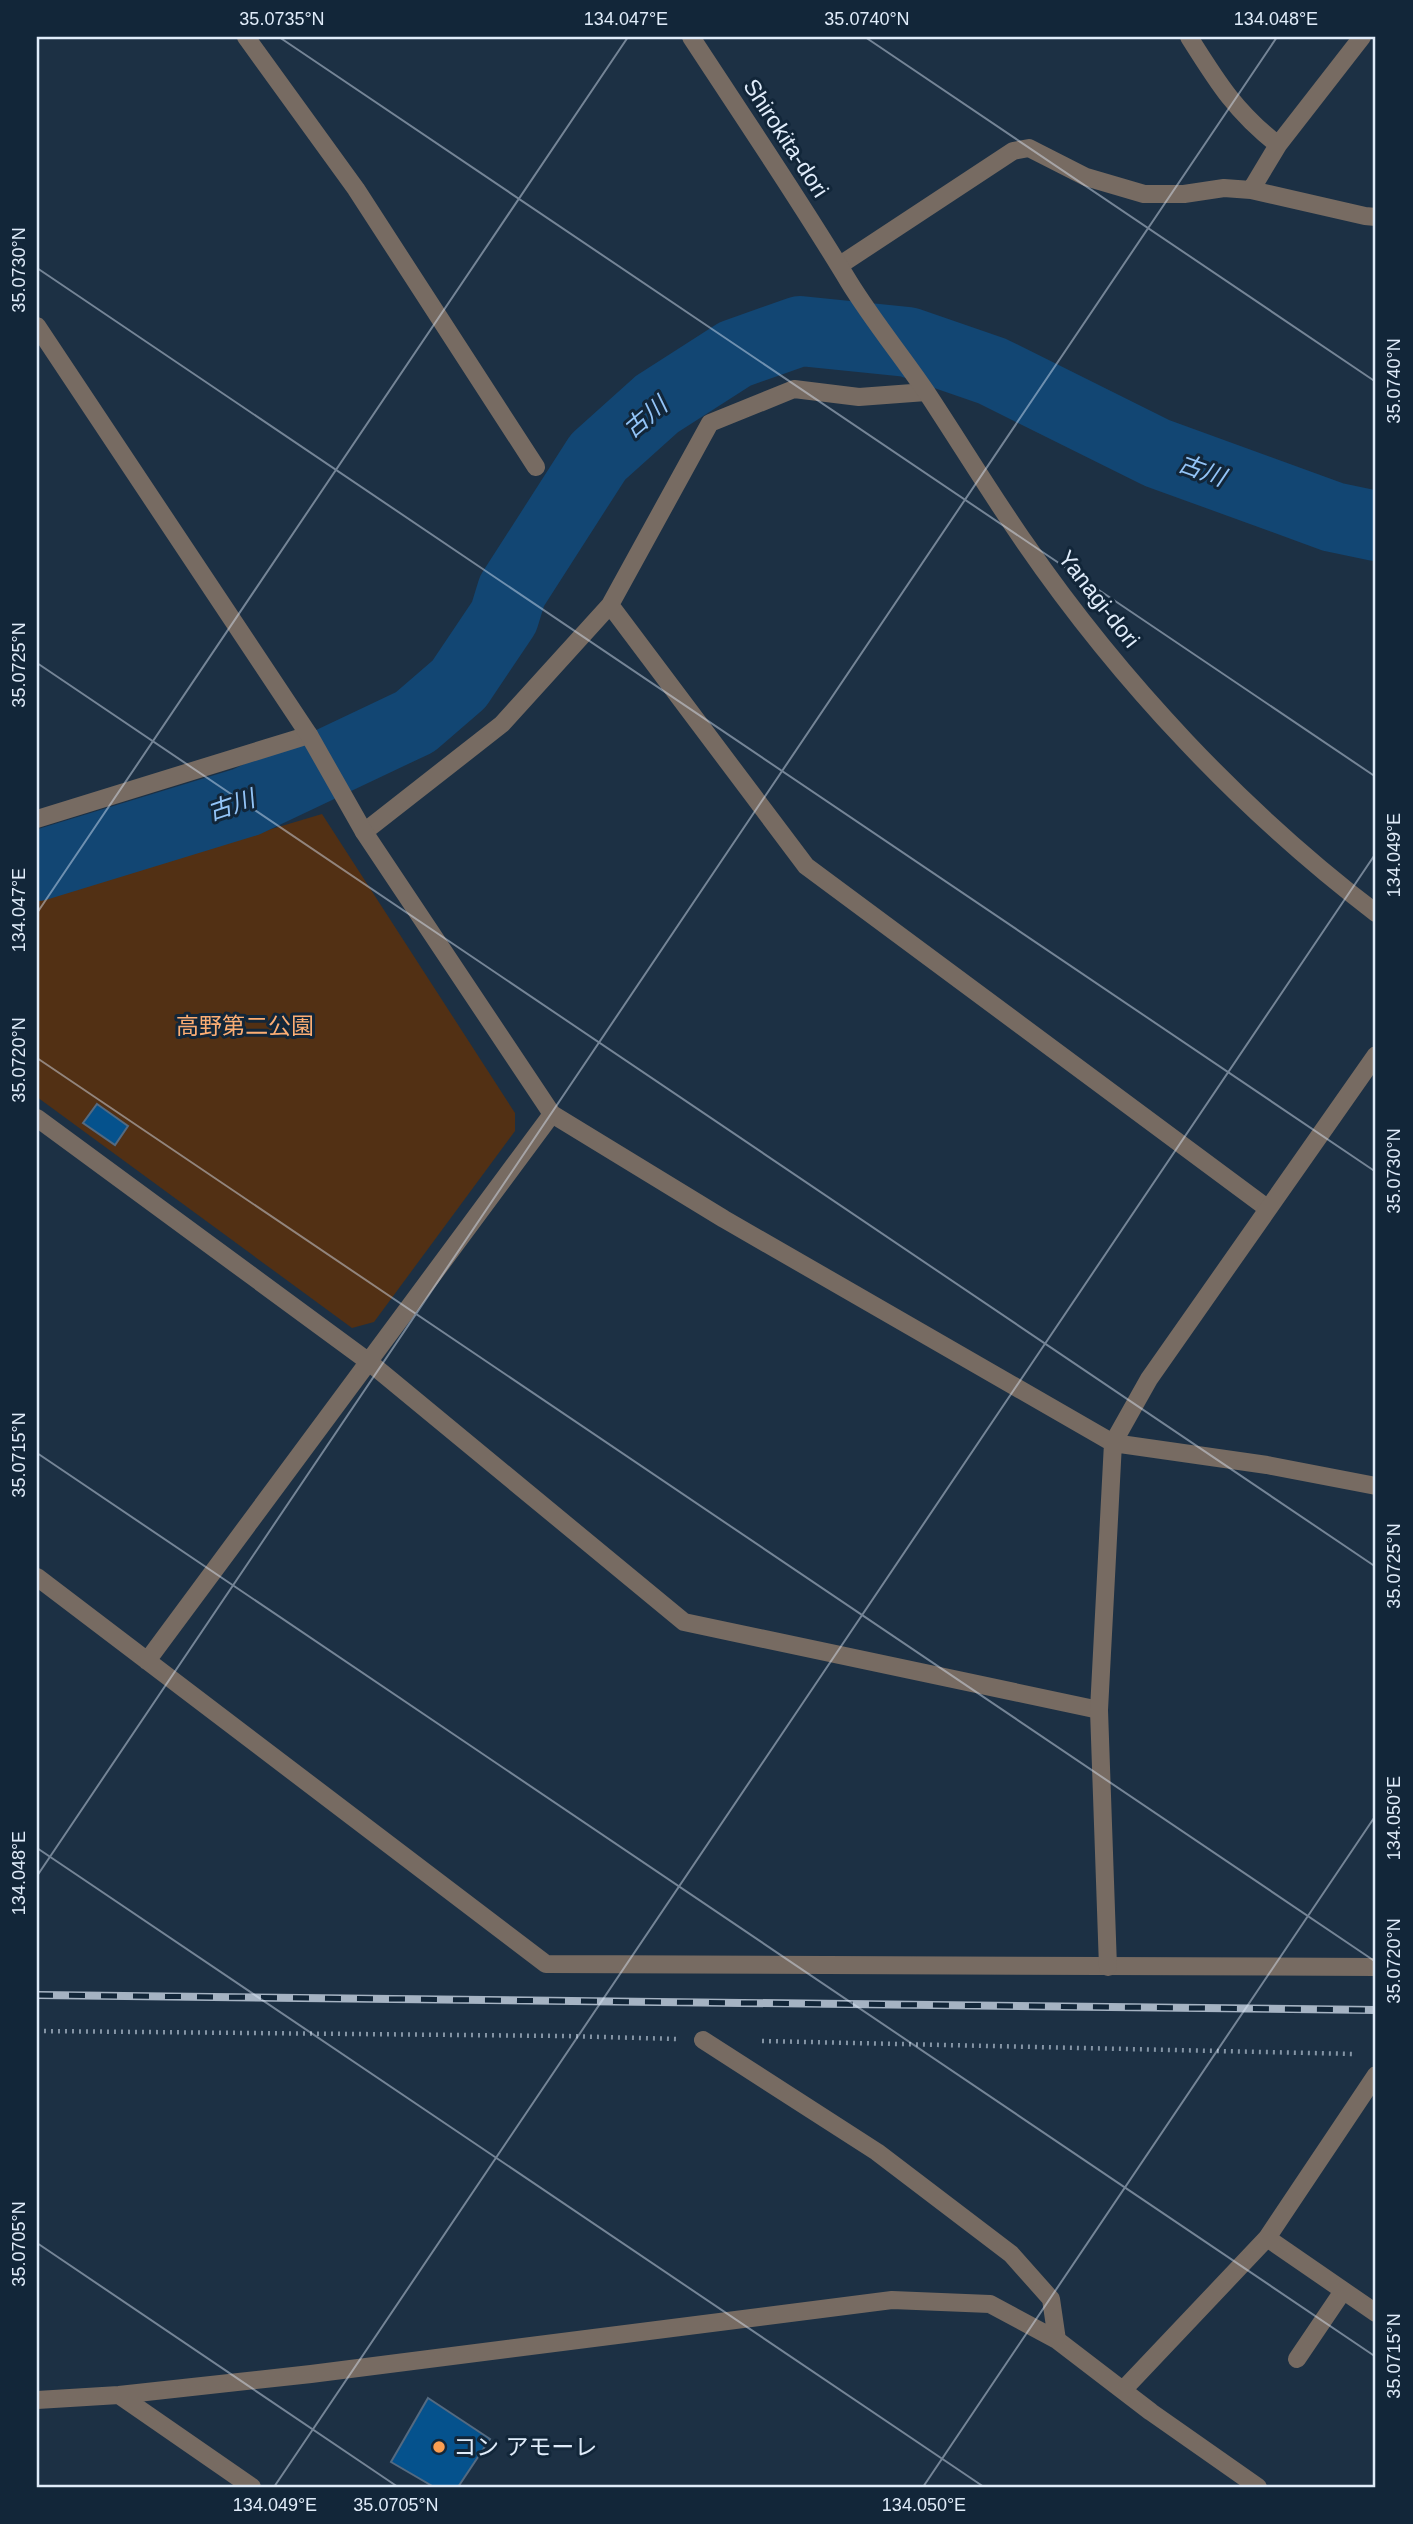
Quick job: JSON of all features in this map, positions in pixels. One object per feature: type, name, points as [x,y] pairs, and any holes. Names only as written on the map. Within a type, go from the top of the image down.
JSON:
[{"type":"street","points":[[246,37],[356,189],[536,467]]},
{"type":"street","name":"Shirokita-dori","points":[[691,37],[840,265]]},
{"type":"street","points":[[1189,37],[1225,94],[1251,123],[1278,145]]},
{"type":"street","points":[[1251,190],[1278,145],[1362,37]]},
{"type":"street","points":[[840,265],[1013,151],[1029,148],[1086,177],[1144,194],[1184,194],[1224,188],[1251,190],[1376,217]]},
{"type":"street","name":"Yanagi-dori","points":[[840,265],[849,283],[924,388],[1027,545],[1107,650],[1177,730],[1256,811],[1340,886],[1376,914]]},
{"type":"street","points":[[37,326],[309,735],[364,832],[552,1114],[724,1219],[1113,1443],[1267,1465],[1376,1486]]},
{"type":"street","points":[[364,832],[502,724],[610,605],[710,423],[794,389],[859,397],[924,388]]},
{"type":"street","points":[[610,605],[806,866],[1267,1208]]},
{"type":"street","points":[[37,819],[309,735]]},
{"type":"street","points":[[1108,1967],[1099,1710],[1113,1443],[1149,1380],[1376,1055]]},
{"type":"street","points":[[147,1661],[552,1114]]},
{"type":"street","points":[[37,1118],[369,1362],[684,1622],[1099,1710]]},
{"type":"street","points":[[37,1577],[546,1964],[1376,1967]]},
{"type":"street","points":[[703,2040],[877,2151],[1011,2254],[1051,2299],[1057,2340]]},
{"type":"street","points":[[1123,2390],[1267,2238],[1376,2076]]},
{"type":"street","points":[[1267,2238],[1376,2313]]},
{"type":"street","points":[[1297,2359],[1343,2291]]},
{"type":"street","points":[[37,2400],[119,2395],[892,2300],[990,2304],[1057,2340],[1258,2487]]},
{"type":"street","points":[[119,2395],[252,2487]]},
{"type":"green space","name":"高野第二公園","points":[[322,814],[515,1113],[515,1131],[374,1322],[352,1328],[37,1097],[37,899]]},
{"type":"building","points":[[97,1104],[128,1126],[115,1145],[83,1123]]},
{"type":"building","points":[[428,2398],[490,2439],[458,2487],[434,2487],[391,2462]]},
{"type":"waterway","name":"古川","points":[[37,866],[246,802],[415,722],[459,684],[504,617],[512,591],[598,457],[657,404],[735,354],[800,331],[908,342],[992,371],[1157,453],[1333,517],[1376,526]]},
{"type":"railway","points":[[37,1995],[1376,2010]]},
{"type":"place","name":"コン アモーレ","points":[[439,2447]]}]
